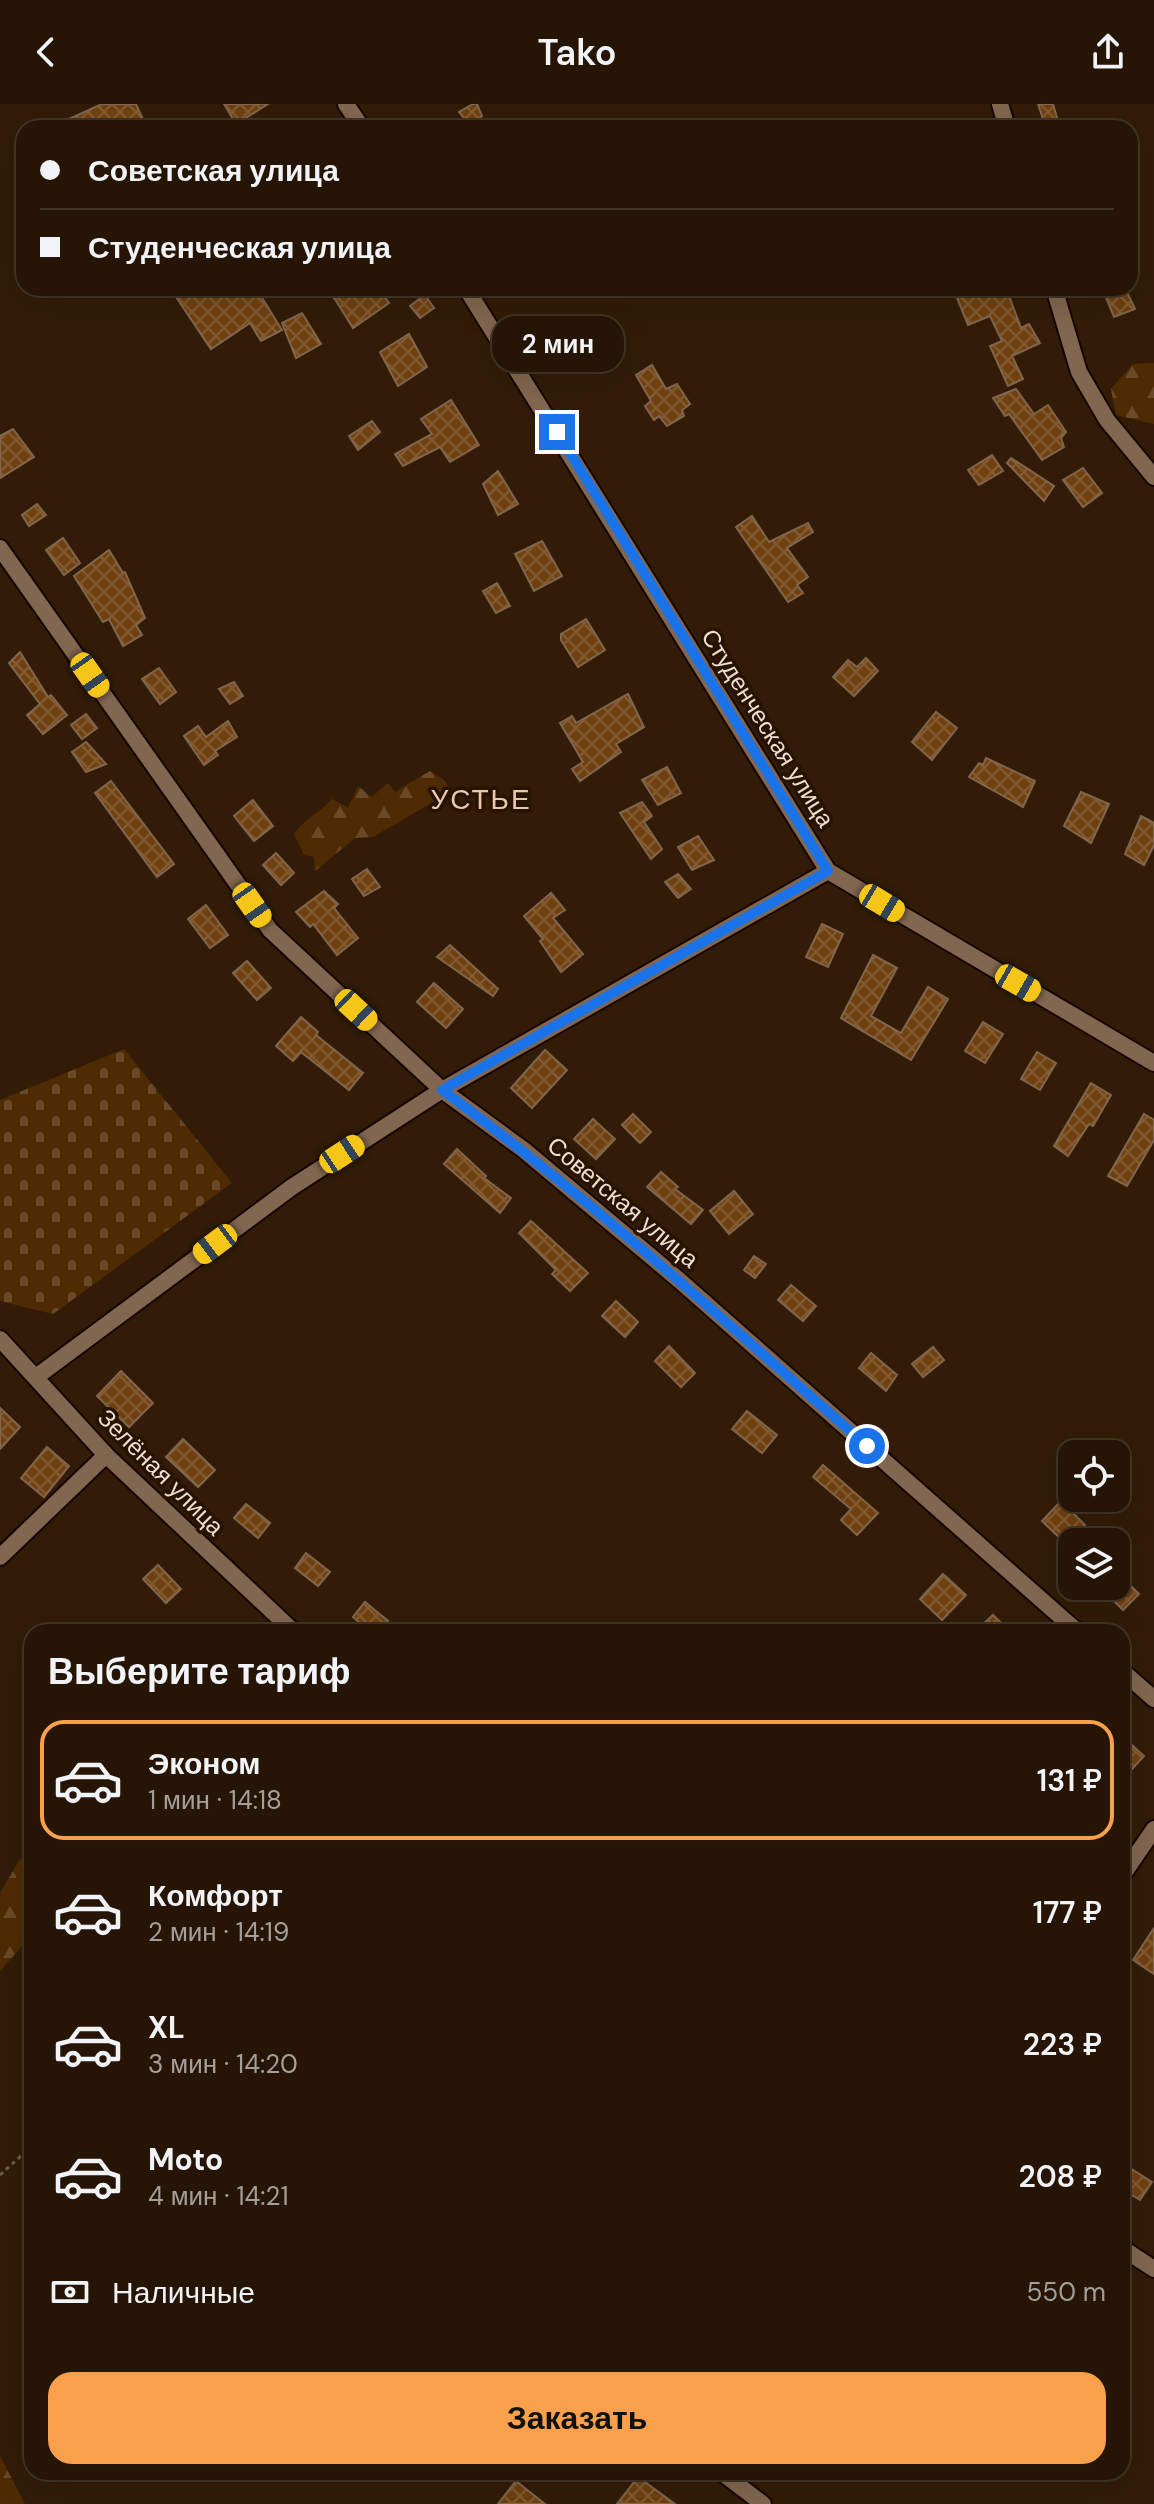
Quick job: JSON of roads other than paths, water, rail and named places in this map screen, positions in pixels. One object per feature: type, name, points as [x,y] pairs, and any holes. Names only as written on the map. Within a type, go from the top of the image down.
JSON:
[{"type":"street","name":"Студенческая улица","points":[[471,296],[828,871],[1154,1063]]},
{"type":"street","points":[[1056,296],[1079,372],[1107,420],[1154,477]]},
{"type":"street","name":"Советская улица","points":[[0,548],[270,930],[442,1090],[524,1150],[679,1280],[1069,1624]]},
{"type":"street","points":[[36,1377],[292,1187],[442,1090],[828,871]]},
{"type":"street","name":"Зелёная улица","points":[[0,1339],[106,1455],[286,1624]]},
{"type":"street","points":[[0,1557],[106,1455]]},
{"type":"street","points":[[1130,1678],[1154,1699]]},
{"type":"street","points":[[1130,1864],[1154,1829]]},
{"type":"street","points":[[1130,2253],[1154,2269]]},
{"type":"street","points":[[732,2480],[763,2504]]},
{"type":"district","name":"УСТЬЕ","points":[[481,799]]}]
